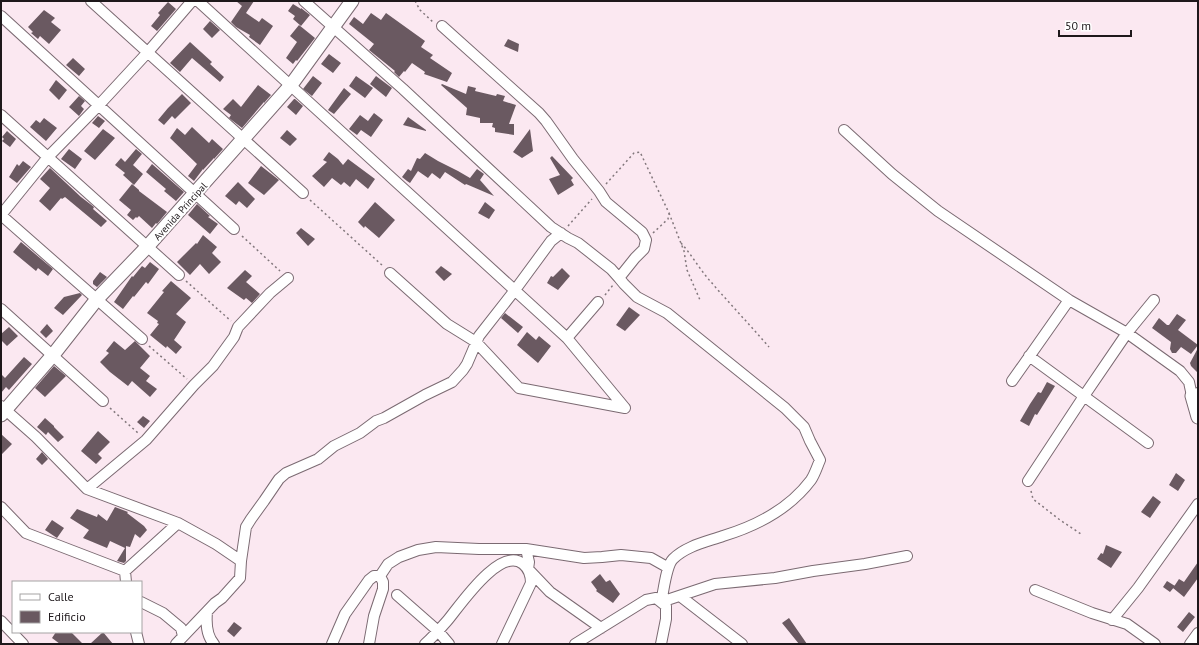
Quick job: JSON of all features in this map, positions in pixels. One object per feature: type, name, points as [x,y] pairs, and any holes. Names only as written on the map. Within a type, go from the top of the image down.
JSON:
[{"type":"street","points":[[91,1],[303,193]]},
{"type":"street","points":[[142,339],[1,215],[48,157],[148,52],[192,1]]},
{"type":"street","points":[[198,1],[567,338],[626,408],[519,388],[476,342],[447,324],[390,273]]},
{"type":"street","points":[[304,1],[404,89],[551,227],[578,243],[620,278],[637,297],[667,313],[785,408],[804,427],[820,460],[812,478],[799,494],[775,512],[757,522],[734,533],[686,549],[673,559],[667,568],[661,602]]},
{"type":"street","name":"Avenida Principal","points":[[3,410],[53,355],[97,299],[147,247],[291,85],[352,1]]},
{"type":"street","points":[[1,16],[234,229]]},
{"type":"street","points":[[442,26],[539,113],[606,202],[642,232],[646,240],[644,249],[620,278]]},
{"type":"street","points":[[1,115],[179,275]]},
{"type":"street","points":[[844,130],[892,174],[938,211],[1070,300],[1127,333],[1180,370],[1189,382],[1195,394],[1198,417]]},
{"type":"street","points":[[176,644],[240,578],[246,527],[279,479],[286,473],[318,459],[334,446],[360,433],[376,421],[452,382],[467,364],[479,336],[551,241],[561,233]]},
{"type":"street","points":[[87,489],[146,440],[194,385],[213,366],[234,337],[238,327],[270,293],[288,278]]},
{"type":"street","points":[[1012,381],[1070,300]]},
{"type":"street","points":[[1028,481],[1127,333],[1154,300]]},
{"type":"street","points":[[567,338],[598,302]]},
{"type":"street","points":[[1,309],[103,401]]},
{"type":"street","points":[[1029,356],[1148,442]]},
{"type":"street","points":[[3,410],[36,437],[87,489],[178,523],[216,544],[241,561]]},
{"type":"street","points":[[1112,620],[1138,588],[1198,504]]},
{"type":"street","points":[[1,507],[26,533],[125,571]]},
{"type":"street","points":[[125,571],[178,523]]},
{"type":"street","points":[[380,576],[388,564],[399,557],[418,550],[436,548],[526,548],[584,558],[622,555],[651,558],[667,568]]},
{"type":"street","points":[[502,644],[531,583],[526,548]]},
{"type":"street","points":[[661,602],[715,584],[775,578],[907,556]]},
{"type":"street","points":[[425,644],[447,621],[464,598],[482,579],[498,564],[512,560],[521,562],[550,592],[601,628]]},
{"type":"street","points":[[125,571],[126,581]]},
{"type":"street","points":[[332,644],[344,614],[370,580],[374,576],[380,576]]},
{"type":"street","points":[[369,644],[374,616],[383,589],[383,582],[380,576]]},
{"type":"street","points":[[1035,590],[1092,613],[1127,624],[1155,644]]},
{"type":"street","points":[[397,595],[438,631],[449,644]]},
{"type":"street","points":[[680,596],[742,644]]},
{"type":"street","points":[[575,644],[646,600],[656,598],[666,606],[666,619],[661,644]]},
{"type":"street","points":[[142,602],[163,613],[181,628],[183,636]]},
{"type":"street","points":[[207,612],[206,627],[214,644]]},
{"type":"street","points":[[1,620],[12,632]]},
{"type":"street","points":[[13,633],[23,644]]},
{"type":"street","points":[[136,633],[139,644]]},
{"type":"street","points":[[1190,644],[1198,633]]},
{"type":"path","points":[[415,1],[420,10],[434,23],[442,26]]},
{"type":"path","points":[[561,233],[634,153],[640,152],[669,213],[684,251],[687,270],[700,300]]},
{"type":"path","points":[[303,193],[390,273]]},
{"type":"path","points":[[646,240],[668,219],[669,213]]},
{"type":"path","points":[[234,229],[288,278]]},
{"type":"path","points":[[681,243],[690,253],[706,277],[769,347]]},
{"type":"path","points":[[179,275],[238,327]]},
{"type":"path","points":[[598,302],[620,278]]},
{"type":"path","points":[[142,339],[194,385]]},
{"type":"path","points":[[103,401],[146,440]]},
{"type":"path","points":[[1028,481],[1033,499],[1081,534]]},
{"type":"building","points":[[236,1],[254,1],[246,13],[259,22],[262,18],[273,26],[260,45],[249,37],[250,35],[236,27],[231,22],[242,6]]},
{"type":"building","points":[[168,2],[176,9],[157,31],[151,26],[160,15],[158,13]]},
{"type":"building","points":[[293,4],[310,15],[301,26],[293,19],[295,16],[288,11]]},
{"type":"building","points":[[44,10],[55,18],[51,22],[61,30],[49,44],[40,36],[38,39],[31,33],[33,32],[28,27]]},
{"type":"building","points":[[371,13],[381,20],[386,13],[425,41],[421,47],[433,55],[430,58],[452,73],[447,82],[424,74],[425,72],[412,63],[399,77],[394,72],[395,71],[369,50],[374,44],[349,24],[354,17],[363,24]]},
{"type":"building","points":[[210,21],[220,30],[212,38],[203,29]]},
{"type":"building","points":[[299,25],[315,38],[293,64],[286,58],[297,42],[290,36]]},
{"type":"building","points":[[508,39],[519,44],[518,52],[504,46]]},
{"type":"building","points":[[190,42],[212,62],[210,64],[224,77],[220,82],[192,58],[180,72],[170,63]]},
{"type":"building","points":[[329,54],[341,63],[333,73],[321,64]]},
{"type":"building","points":[[73,58],[85,69],[79,76],[66,65]]},
{"type":"building","points":[[313,76],[322,83],[312,96],[303,89]]},
{"type":"building","points":[[356,76],[373,88],[365,98],[349,86]]},
{"type":"building","points":[[376,76],[392,88],[386,97],[370,84]]},
{"type":"building","points":[[56,80],[67,90],[59,100],[49,90]]},
{"type":"building","points":[[442,84],[466,94],[468,86],[476,88],[475,91],[496,96],[497,94],[505,96],[503,101],[516,105],[509,124],[514,124],[514,135],[495,132],[495,128],[492,127],[493,123],[480,123],[480,118],[466,115],[467,108],[441,85]]},
{"type":"building","points":[[258,85],[271,95],[242,128],[229,118],[231,115],[223,109],[233,99],[241,107]]},
{"type":"building","points":[[344,88],[351,94],[334,114],[328,110]]},
{"type":"building","points":[[182,94],[191,103],[175,119],[172,116],[164,125],[158,120]]},
{"type":"building","points":[[79,96],[85,101],[81,106],[84,109],[79,116],[69,107]]},
{"type":"building","points":[[294,99],[303,106],[296,115],[287,107]]},
{"type":"building","points":[[374,113],[383,120],[371,137],[361,130],[357,135],[349,129],[360,115],[368,121]]},
{"type":"building","points":[[98,116],[105,121],[99,128],[92,123]]},
{"type":"building","points":[[408,117],[426,130],[426,131],[403,125]]},
{"type":"building","points":[[44,118],[57,128],[46,141],[30,127],[36,120],[40,123]]},
{"type":"building","points":[[192,127],[209,143],[212,139],[223,149],[203,169],[194,181],[188,176],[197,164],[170,138],[177,128],[185,135]]},
{"type":"building","points":[[103,129],[115,138],[95,160],[84,151]]},
{"type":"building","points":[[530,129],[533,151],[522,158],[513,152]]},
{"type":"building","points":[[287,130],[297,139],[290,146],[280,138]]},
{"type":"building","points":[[7,131],[16,139],[10,147],[2,141],[4,139],[2,137]]},
{"type":"building","points":[[69,149],[82,159],[75,169],[61,159]]},
{"type":"building","points":[[136,149],[142,154],[133,165],[143,174],[134,185],[123,175],[125,173],[115,165],[121,158],[125,162]]},
{"type":"building","points":[[329,152],[343,165],[348,159],[375,179],[368,189],[356,179],[350,187],[344,182],[341,185],[332,178],[324,187],[312,176],[327,162],[323,160]]},
{"type":"building","points":[[425,153],[470,178],[477,169],[484,174],[480,180],[494,196],[466,184],[465,185],[445,172],[440,179],[432,173],[428,178],[418,171],[410,183],[402,177],[408,169],[411,171],[417,158],[420,159]]},
{"type":"building","points":[[552,156],[573,178],[571,180],[574,185],[558,195],[549,179],[560,175],[550,158]]},
{"type":"building","points":[[23,161],[31,167],[17,183],[9,177],[17,164],[19,166]]},
{"type":"building","points":[[152,164],[184,192],[176,201],[164,191],[166,189],[146,172]]},
{"type":"building","points":[[261,166],[279,180],[264,195],[248,183]]},
{"type":"building","points":[[50,168],[94,207],[93,209],[107,221],[101,227],[65,197],[62,199],[61,198],[50,211],[39,201],[50,188],[40,179]]},
{"type":"building","points":[[238,182],[255,199],[247,208],[239,201],[236,205],[225,196]]},
{"type":"building","points":[[132,184],[167,212],[152,228],[139,216],[133,220],[127,215],[131,210],[119,200]]},
{"type":"building","points":[[375,202],[395,220],[379,238],[358,222]]},
{"type":"building","points":[[485,202],[495,210],[489,219],[478,213]]},
{"type":"building","points":[[197,204],[210,216],[208,217],[218,224],[210,234],[188,215]]},
{"type":"building","points":[[301,228],[315,239],[308,246],[296,233]]},
{"type":"building","points":[[203,235],[217,247],[212,253],[221,262],[209,274],[200,264],[190,275],[177,262],[196,243],[197,244]]},
{"type":"building","points":[[21,242],[53,269],[48,276],[38,268],[36,271],[13,252]]},
{"type":"building","points":[[150,262],[159,269],[148,284],[146,282],[123,309],[114,302],[132,276],[133,277],[142,266],[145,268]]},
{"type":"building","points":[[441,266],[452,274],[444,281],[435,272]]},
{"type":"building","points":[[562,268],[570,276],[558,290],[547,283],[551,276],[553,277]]},
{"type":"building","points":[[245,270],[252,276],[246,282],[260,294],[252,303],[246,298],[244,300],[227,288]]},
{"type":"building","points":[[100,272],[107,277],[97,287],[93,284],[93,281]]},
{"type":"building","points":[[171,281],[191,298],[176,314],[186,322],[174,340],[182,347],[176,354],[150,335],[159,324],[157,323],[158,321],[147,313]]},
{"type":"building","points":[[80,293],[82,295],[63,315],[54,308],[64,297]]},
{"type":"building","points":[[629,307],[640,315],[625,331],[616,325]]},
{"type":"building","points":[[505,313],[523,327],[518,333],[501,318]]},
{"type":"building","points":[[1177,314],[1186,320],[1178,330],[1198,345],[1191,354],[1181,347],[1176,353],[1172,353],[1170,349],[1171,342],[1152,328],[1159,318],[1169,325]]},
{"type":"building","points":[[47,324],[53,331],[46,338],[40,332]]},
{"type":"building","points":[[9,327],[18,336],[7,346],[1,340],[1,334]]},
{"type":"building","points":[[527,332],[536,340],[539,336],[551,346],[538,363],[517,345]]},
{"type":"building","points":[[114,341],[125,350],[135,341],[150,356],[140,368],[150,376],[146,381],[157,389],[150,397],[132,381],[128,386],[100,362],[109,353],[106,351]]},
{"type":"building","points":[[1198,348],[1198,373],[1190,363]]},
{"type":"building","points":[[24,357],[32,364],[9,390],[6,387],[1,393],[1,374],[5,378]]},
{"type":"building","points":[[54,366],[66,376],[45,397],[35,388]]},
{"type":"building","points":[[1047,382],[1055,386],[1037,415],[1035,414],[1029,426],[1020,421],[1038,392],[1041,393]]},
{"type":"building","points":[[143,416],[150,421],[144,428],[137,422]]},
{"type":"building","points":[[45,418],[64,437],[58,442],[48,432],[46,435],[37,427]]},
{"type":"building","points":[[98,431],[110,442],[98,454],[102,458],[96,464],[81,451]]},
{"type":"building","points":[[1,434],[12,444],[1,455]]},
{"type":"building","points":[[42,452],[48,459],[42,465],[36,459]]},
{"type":"building","points":[[1176,473],[1185,480],[1178,491],[1169,485]]},
{"type":"building","points":[[1153,496],[1161,502],[1150,518],[1141,512]]},
{"type":"building","points":[[115,507],[128,512],[127,513],[147,530],[140,538],[135,534],[130,547],[126,546],[126,561],[124,563],[117,561],[125,548],[110,541],[107,548],[83,538],[89,530],[70,518],[77,509],[97,517],[98,514],[107,521]]},
{"type":"building","points":[[52,520],[64,528],[57,538],[45,530]]},
{"type":"building","points":[[1106,545],[1122,552],[1111,568],[1097,559],[1101,553],[1103,554]]},
{"type":"building","points":[[1198,562],[1198,578],[1184,597],[1173,588],[1179,579],[1184,582]]},
{"type":"building","points":[[600,574],[606,582],[610,580],[620,594],[613,603],[596,591],[597,590],[591,582]]},
{"type":"building","points":[[1167,581],[1175,586],[1170,592],[1163,587]]},
{"type":"building","points":[[1189,612],[1195,617],[1183,632],[1177,627]]},
{"type":"building","points":[[789,618],[807,644],[799,644],[782,623]]},
{"type":"building","points":[[234,622],[242,628],[234,637],[227,631]]},
{"type":"building","points":[[55,633],[72,633],[83,644],[60,644],[52,638]]},
{"type":"building","points":[[104,633],[113,644],[90,644]]}]
